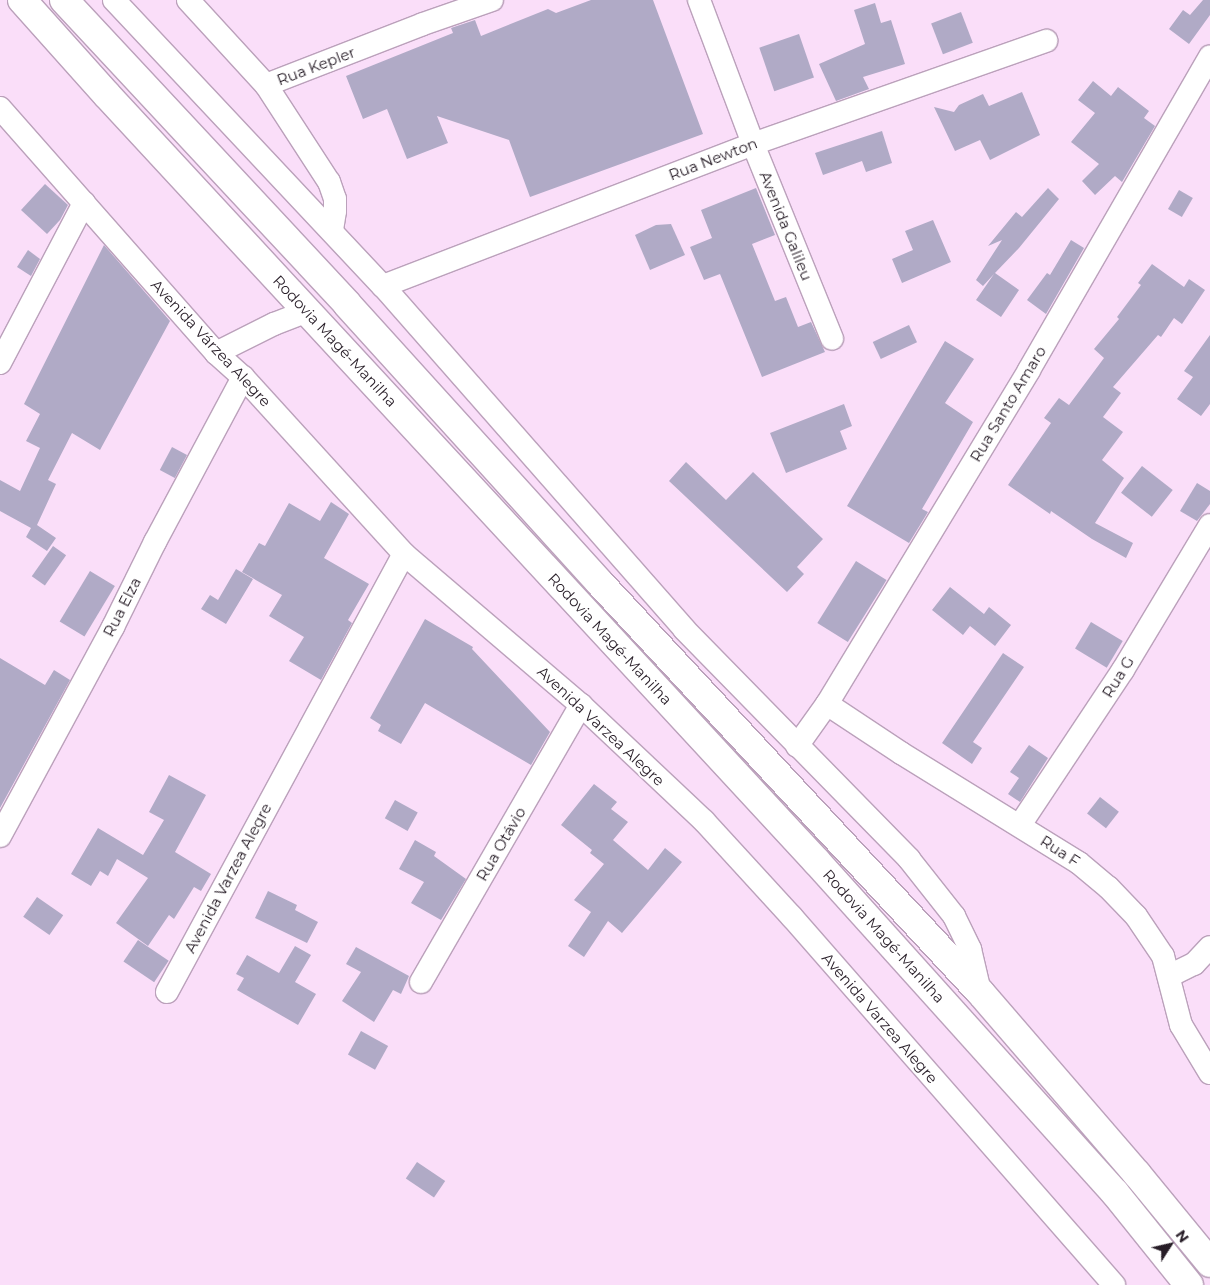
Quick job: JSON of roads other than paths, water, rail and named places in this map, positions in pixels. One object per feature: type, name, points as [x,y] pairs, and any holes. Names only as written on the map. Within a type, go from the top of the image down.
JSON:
[{"type":"highway","name":"Rodovia Magé-Manilha","points":[[22,0],[975,1037],[1114,1193],[1189,1285]]},
{"type":"highway","name":"Rodovia Magé-Manilha","points":[[64,0],[347,304],[599,582],[980,992],[1137,1174],[1210,1263]]},
{"type":"street","points":[[114,0],[383,286],[684,629],[797,746],[862,809],[942,898],[954,916],[970,949],[980,992]]},
{"type":"street","points":[[188,0],[266,85]]},
{"type":"street","name":"Rua Kepler","points":[[332,230],[335,199],[329,182],[266,85],[423,24],[492,0]]},
{"type":"street","name":"Avenida Galileu","points":[[699,0],[753,144],[832,339]]},
{"type":"street","name":"Rua Newton","points":[[383,286],[753,144],[1046,41]]},
{"type":"street","name":"Rua Santo Amaro","points":[[797,746],[827,704],[1034,362],[1210,57]]},
{"type":"street","name":"Avenida Várzea Alegre","points":[[0,108],[216,353],[243,377],[404,554]]},
{"type":"street","points":[[0,363],[84,203]]},
{"type":"street","points":[[216,353],[274,324],[308,311]]},
{"type":"street","name":"Rua Elza","points":[[0,836],[108,636],[155,542],[243,377]]},
{"type":"street","name":"Rua G","points":[[1020,825],[1123,670],[1210,525]]},
{"type":"street","name":"Avenida Varzea Alegre","points":[[167,992],[404,554],[581,705],[704,821],[1114,1285]]},
{"type":"street","name":"Rua F","points":[[827,704],[901,753],[1079,862],[1108,887],[1136,916],[1154,940],[1169,976],[1173,1001],[1181,1025],[1210,1072]]},
{"type":"street","name":"Rua Otávio","points":[[421,982],[581,705]]},
{"type":"street","points":[[1169,976],[1194,964],[1210,947]]}]
